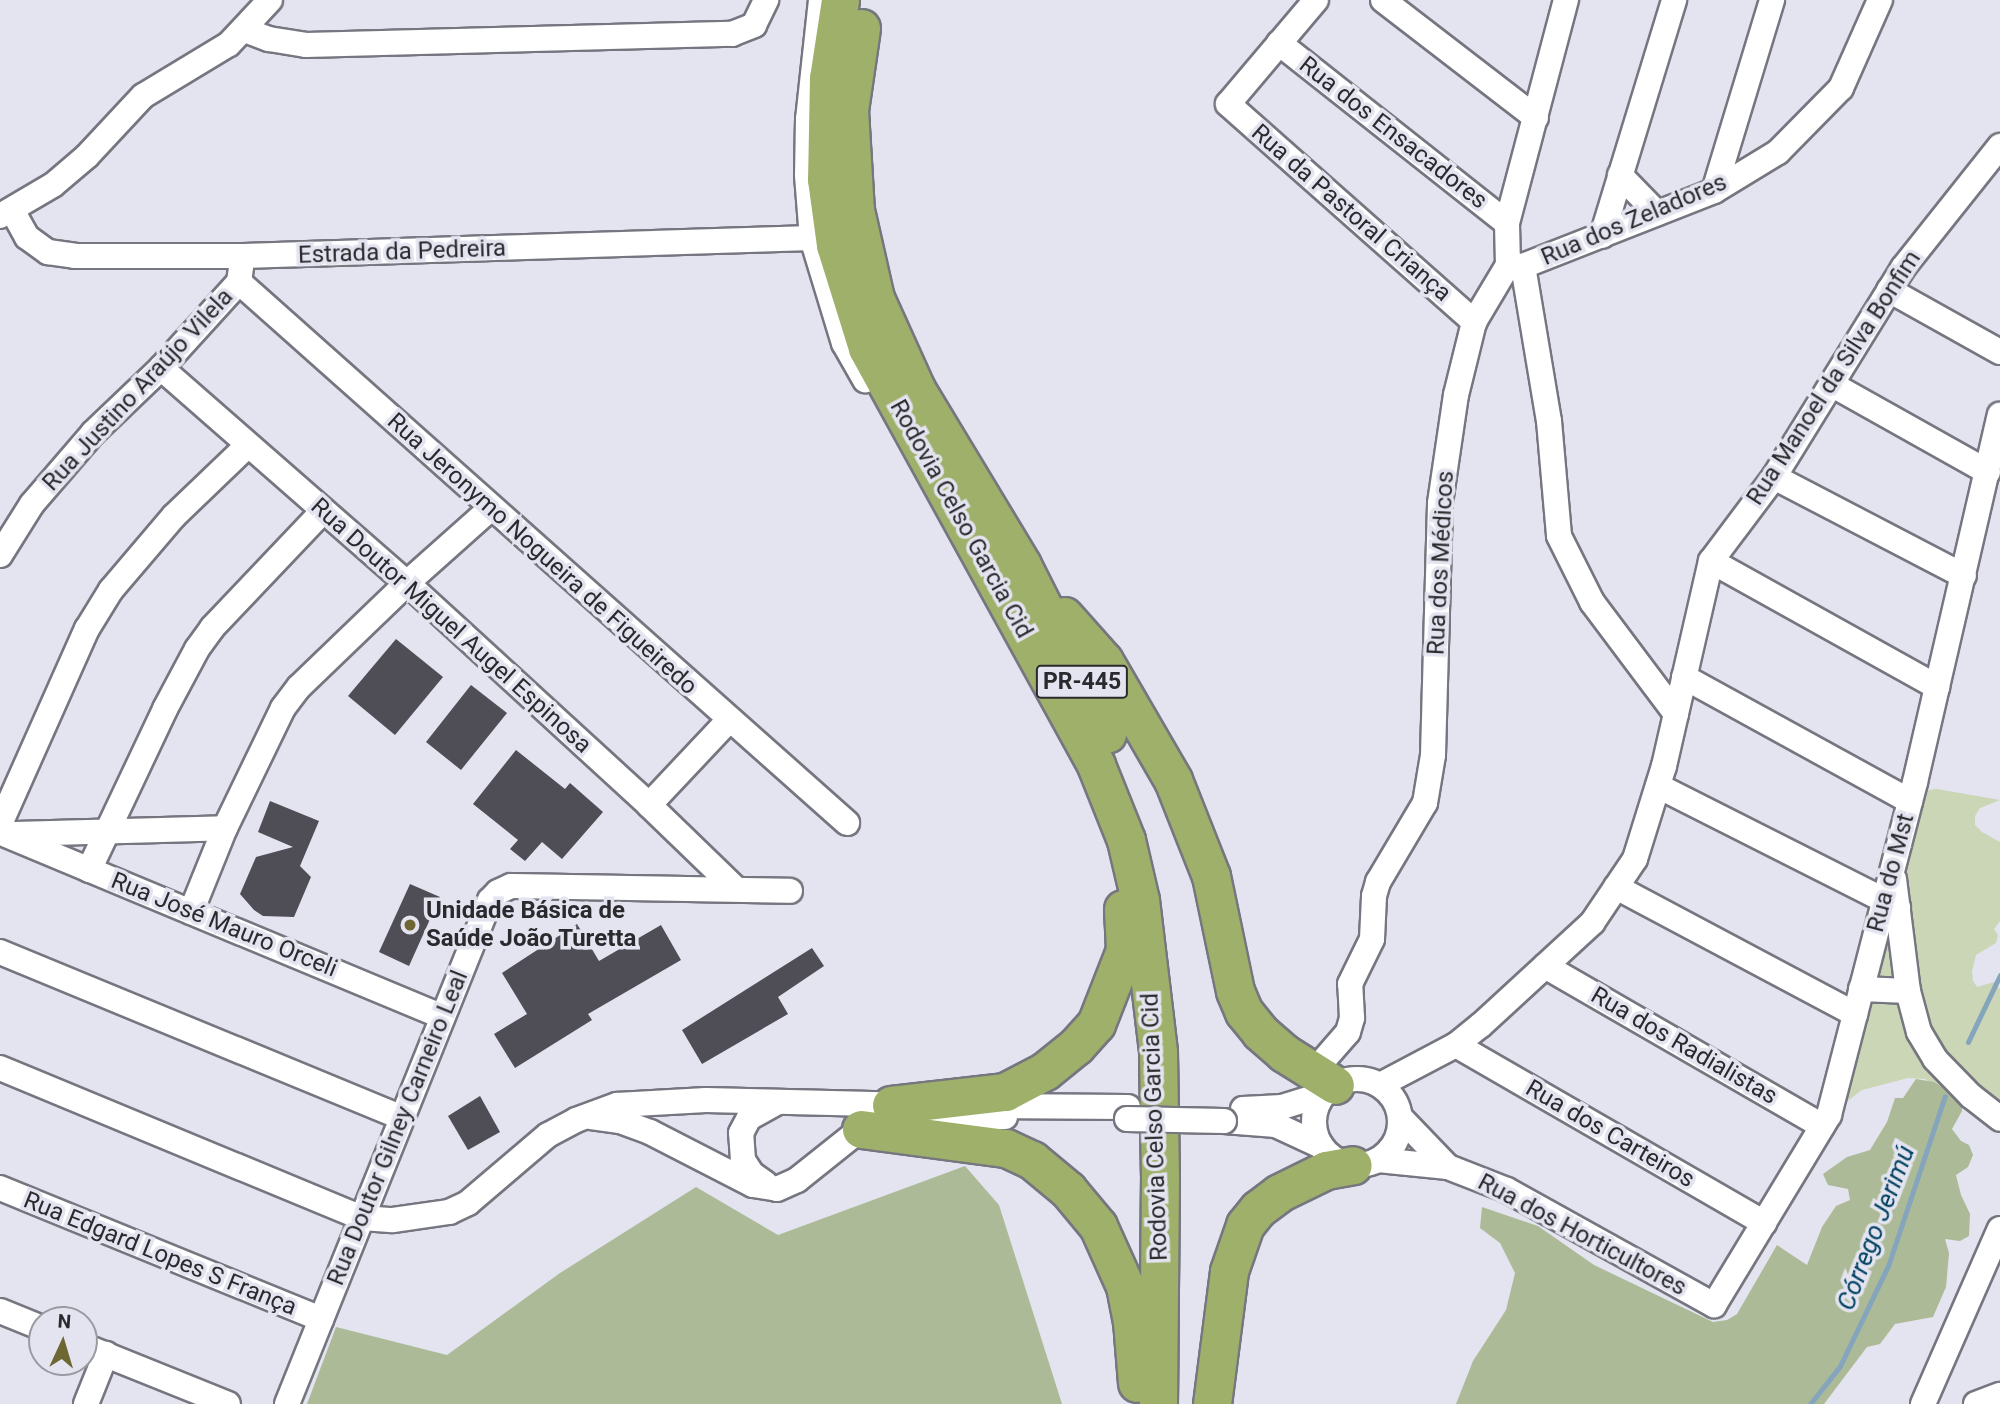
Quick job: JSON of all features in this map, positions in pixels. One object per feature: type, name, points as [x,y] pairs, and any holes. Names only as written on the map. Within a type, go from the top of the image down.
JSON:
[{"type":"highway","name":"Rodovia Celso Garcia Cid","points":[[840,0],[828,78],[826,179],[835,244],[867,348],[1096,765],[1126,840],[1140,900],[1158,1052],[1158,1404]]},
{"type":"highway","name":"Rodovia Celso Garcia Cid","points":[[865,0],[849,110],[855,210],[875,298],[916,389],[1022,565],[1126,774],[1146,838],[1172,971],[1180,1051],[1184,1404]]},
{"type":"highway","points":[[1022,565],[1104,661],[1173,780],[1211,876],[1235,991],[1244,1012],[1260,1032],[1325,1083]]},
{"type":"highway","points":[[891,1105],[1005,1092],[1045,1070],[1076,1046],[1096,1024],[1125,950],[1122,901],[1074,722]]},
{"type":"highway","points":[[861,1129],[1006,1148],[1032,1160],[1068,1190],[1098,1226],[1125,1286],[1136,1361],[1137,1404]]},
{"type":"highway","points":[[1212,1404],[1229,1271],[1245,1225],[1258,1209],[1279,1193],[1326,1170],[1366,1162]]},
{"type":"street","points":[[6,213],[71,170],[143,96],[213,56],[245,30],[270,0]]},
{"type":"street","points":[[245,30],[269,39],[306,45],[732,34],[754,25],[766,0]]},
{"type":"street","points":[[821,0],[807,118],[807,176],[812,238],[844,343],[932,496],[953,505]]},
{"type":"street","points":[[1279,43],[1316,0]]},
{"type":"street","points":[[1383,0],[1536,118]]},
{"type":"street","points":[[1602,236],[1674,0]]},
{"type":"street","points":[[1714,191],[1772,0]]},
{"type":"street","name":"Rua dos Zeladores","points":[[1515,265],[1602,236],[1714,191],[1778,152],[1841,88],[1880,0]]},
{"type":"street","points":[[1558,4],[1536,118],[1507,223],[1549,421],[1559,536],[1592,602],[1676,714]]},
{"type":"street","name":"Rua da Pastoral Criança","points":[[1279,43],[1228,104],[1474,322]]},
{"type":"street","name":"Rua dos Ensacadores","points":[[1279,43],[1507,223]]},
{"type":"street","name":"Rua Manoel da Silva Bonfim","points":[[1380,1085],[1456,1045],[1592,923],[1635,859],[1658,786],[1712,561],[1774,477],[1903,268],[2000,146]]},
{"type":"street","points":[[1620,175],[1657,214]]},
{"type":"street","name":"Estrada da Pedreira","points":[[6,213],[27,237],[48,252],[75,256],[243,256],[812,238]]},
{"type":"street","name":"Rua Justino Araújo Vilela","points":[[0,555],[32,504],[85,443],[161,368],[239,282],[243,256]]},
{"type":"street","name":"Rua dos Médicos","points":[[1325,1083],[1352,1018],[1348,996],[1350,984],[1372,939],[1376,889],[1425,803],[1433,755],[1440,503],[1456,395],[1474,322],[1515,265]]},
{"type":"street","name":"Rua Jeronymo Nogueira de Figueiredo","points":[[239,282],[490,509],[847,823]]},
{"type":"street","points":[[1889,290],[2000,352]]},
{"type":"street","name":"Rua Doutor Miguel Augel Espinosa","points":[[161,368],[247,446],[407,583],[649,805],[736,889]]},
{"type":"street","points":[[1831,384],[1988,472]]},
{"type":"street","name":"Rua do Mst","points":[[1714,1305],[1829,1115],[1861,989],[1891,904],[1892,868],[1964,576],[2000,415]]},
{"type":"street","points":[[225,828],[2,831],[87,629],[111,590],[174,516],[247,446]]},
{"type":"street","points":[[1774,477],[1964,576]]},
{"type":"street","points":[[191,912],[225,828],[283,708],[299,687],[407,583],[490,509]]},
{"type":"street","points":[[89,870],[197,649],[212,628],[323,511]]},
{"type":"street","points":[[1712,561],[1937,687]]},
{"type":"street","points":[[1684,677],[1910,801]]},
{"type":"street","points":[[649,805],[729,720]]},
{"type":"street","points":[[1658,786],[1891,904],[1919,1032],[1935,1059],[1971,1096],[2000,1119]]},
{"type":"street","name":"Rua José Mauro Orceli","points":[[2,831],[89,870],[443,1017]]},
{"type":"street","points":[[1616,887],[1855,1014]]},
{"type":"street","name":"Rua Doutor Gilney Carneiro Leal","points":[[287,1404],[491,900],[504,888],[789,891]]},
{"type":"street","points":[[0,952],[402,1118]]},
{"type":"street","name":"Rua dos Radialistas","points":[[1545,966],[1822,1126]]},
{"type":"street","points":[[1861,989],[1908,991]]},
{"type":"street","name":"Rua dos Carteiros","points":[[1456,1045],[1764,1223]]},
{"type":"street","points":[[0,1068],[362,1218],[393,1220],[449,1212],[468,1203],[548,1135],[617,1105],[652,1101],[779,1101],[1224,1115],[1282,1107],[1325,1083],[1360,1079],[1380,1085],[1395,1100],[1400,1117],[1395,1142],[1366,1162],[1335,1159],[1321,1146],[1276,1125],[1224,1115]]},
{"type":"street","points":[[1321,1146],[1314,1125],[1325,1083]]},
{"type":"street","points":[[777,1189],[746,1167],[740,1142],[749,1118],[779,1101]]},
{"type":"street","points":[[587,1116],[621,1121],[650,1132],[753,1185],[777,1189],[797,1180],[861,1129],[905,1118],[1127,1113]]},
{"type":"street","name":"Rua dos Horticultores","points":[[1400,1117],[1448,1167]]},
{"type":"street","name":"Rua dos Horticultores","points":[[1366,1162],[1448,1167],[1507,1190],[1714,1305]]},
{"type":"street","name":"Rua Edgard Lopes S França","points":[[0,1188],[321,1319]]},
{"type":"street","points":[[1923,1404],[2000,1229]]},
{"type":"street","points":[[1974,1287],[2000,1277]]},
{"type":"street","points":[[0,1311],[28,1322]]},
{"type":"street","points":[[98,1351],[228,1404]]},
{"type":"street","points":[[86,1404],[91,1376]]},
{"type":"street","points":[[1976,1404],[2000,1395]]},
{"type":"green space","points":[[1937,789],[2000,800],[1980,808],[1975,816],[1975,825],[2000,842],[2000,921],[1994,929],[1998,935],[1996,943],[1976,955],[1972,971],[1977,987],[1994,982],[2000,989],[2000,1104],[1954,1066],[1926,1022],[1904,875],[1916,798],[1922,791]]},
{"type":"green space","points":[[1887,917],[1898,977],[1876,978]]},
{"type":"green space","points":[[1899,1000],[1962,1100],[1925,1079],[1908,1078],[1862,1090],[1846,1102],[1870,1002]]},
{"type":"green space","points":[[1916,1079],[1934,1082],[1962,1100],[1962,1111],[1952,1129],[1961,1141],[1969,1145],[1973,1155],[1968,1167],[1956,1175],[1970,1214],[1969,1236],[1960,1241],[1945,1239],[1949,1253],[1946,1287],[1933,1317],[1895,1324],[1880,1344],[1867,1347],[1824,1404],[1456,1404],[1473,1361],[1506,1310],[1515,1273],[1500,1243],[1480,1228],[1482,1207],[1538,1226],[1594,1265],[1713,1322],[1727,1320],[1737,1314],[1777,1245],[1807,1265],[1822,1227],[1836,1206],[1850,1200],[1848,1189],[1828,1185],[1823,1174],[1847,1157],[1870,1150],[1887,1122],[1895,1098],[1903,1098]]},
{"type":"green space","points":[[965,1166],[999,1205],[1062,1404],[307,1404],[336,1327],[447,1355],[560,1273],[696,1187],[778,1235]]},
{"type":"building","points":[[396,639],[443,677],[395,735],[348,696]]},
{"type":"building","points":[[471,685],[507,713],[461,770],[426,742]]},
{"type":"building","points":[[516,750],[565,789],[570,783],[603,812],[562,859],[542,842],[525,861],[510,849],[518,840],[473,804]]},
{"type":"building","points":[[270,801],[319,821],[300,866],[311,877],[294,917],[263,916],[240,894],[256,857],[293,847],[258,832]]},
{"type":"building","name":"Unidade Básica de Saúde João Turetta","points":[[410,884],[440,897],[409,966],[379,952]]},
{"type":"building","points":[[577,924],[599,961],[661,925],[681,960],[588,1014],[592,1020],[515,1068],[494,1034],[527,1014],[502,973]]},
{"type":"building","points":[[812,948],[824,966],[778,997],[788,1014],[702,1064],[682,1030]]},
{"type":"building","points":[[480,1096],[500,1132],[468,1150],[448,1116]]},
{"type":"waterway","name":"Córrego Jerimú","points":[[1968,1042],[2000,975]]},
{"type":"waterway","name":"Córrego Jerimú","points":[[1810,1404],[1840,1366],[1888,1266],[1945,1096]]},
{"type":"place","name":"Unidade Básica de Saúde João Turetta","points":[[410,925]]}]
